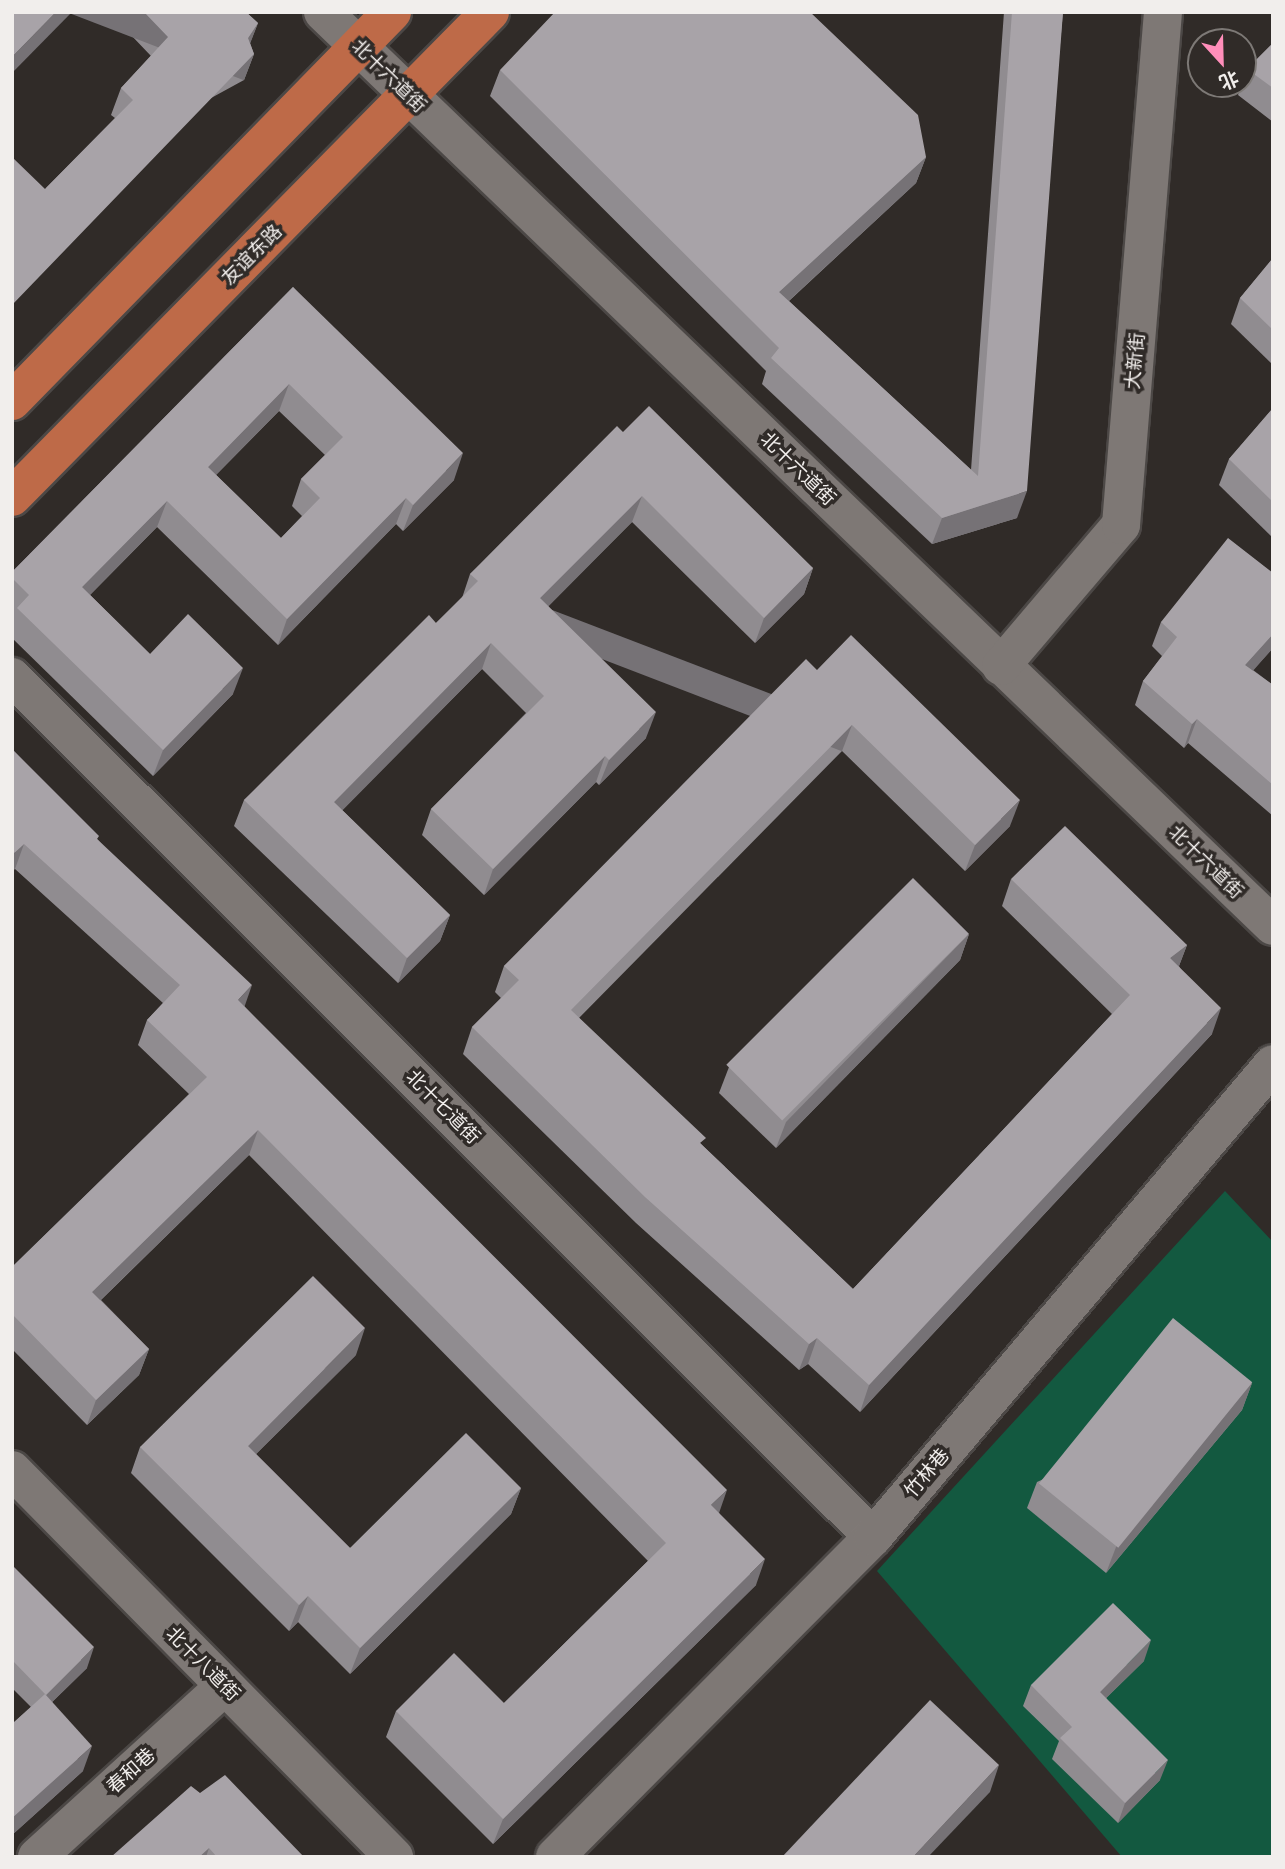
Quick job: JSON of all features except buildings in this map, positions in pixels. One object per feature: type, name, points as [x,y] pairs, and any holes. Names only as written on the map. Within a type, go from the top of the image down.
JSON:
[{"type":"highway","points":[[12,401],[392,12]]},
{"type":"highway","name":"友谊东路","points":[[12,497],[490,12]]},
{"type":"street","name":"北十六道街","points":[[323,12],[1273,926]]},
{"type":"street","name":"大新街","points":[[1001,666],[1121,525],[1163,12]]},
{"type":"street","name":"北十七道街","points":[[12,677],[873,1537]]},
{"type":"street","name":"竹林巷","points":[[555,1857],[873,1537],[1273,1064]]},
{"type":"street","name":"北十八道街","points":[[12,1470],[394,1857]]},
{"type":"street","name":"春和巷","points":[[37,1857],[225,1686]]},
{"type":"green space","points":[[1225,1191],[1273,1242],[1273,1857],[1122,1857],[877,1571]]}]
